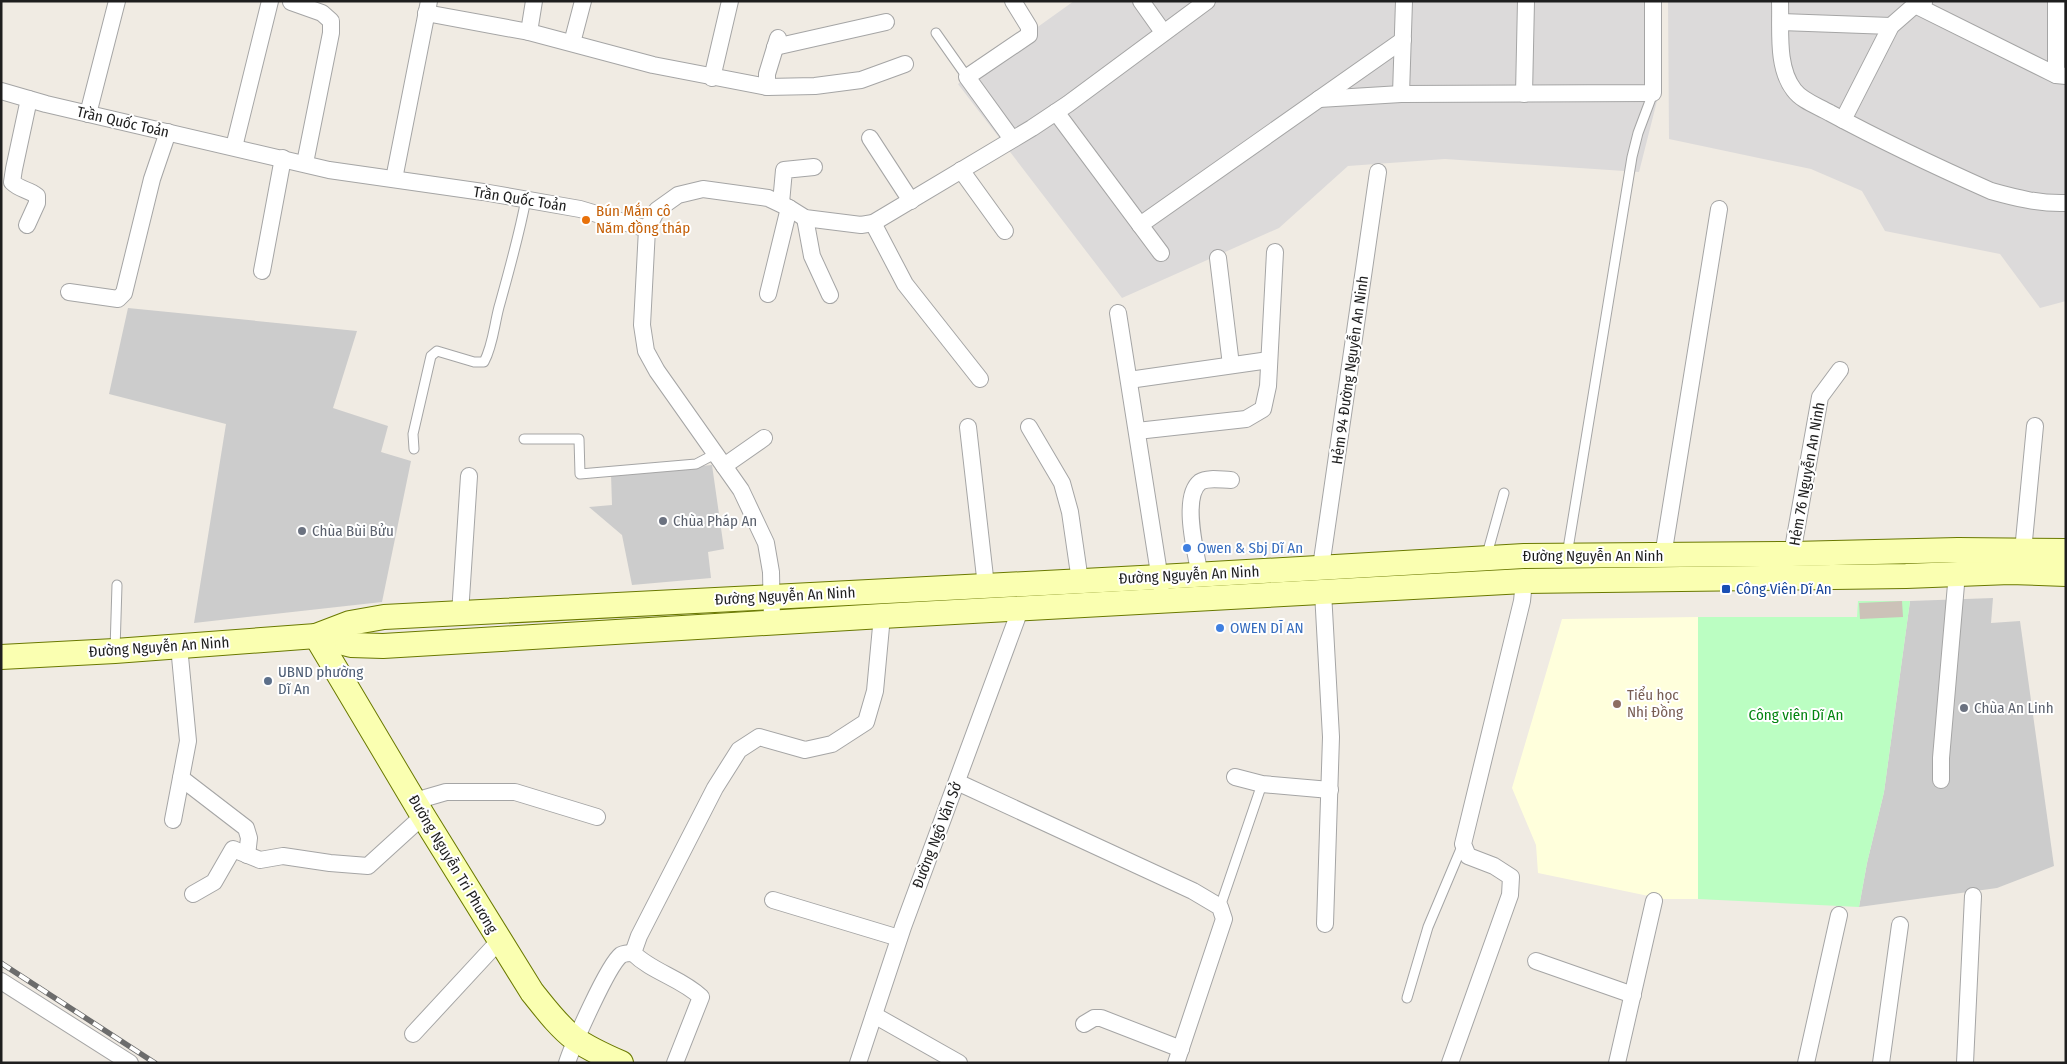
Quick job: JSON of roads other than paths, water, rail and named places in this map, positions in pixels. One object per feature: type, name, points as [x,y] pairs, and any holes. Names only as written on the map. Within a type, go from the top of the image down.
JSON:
[{"type":"main road","name":"Đường Nguyễn An Ninh","points":[[1,657],[115,651],[316,636],[363,619],[1524,556],[1663,556],[1958,550],[2066,551]]},
{"type":"main road","points":[[1957,573],[1958,550]]},
{"type":"main road","points":[[1524,556],[1524,581]]},
{"type":"main road","name":"Đường Nguyễn An Ninh","points":[[316,636],[351,645],[383,646],[882,616],[1020,610],[1162,600],[1524,581],[2010,572],[2066,574]]},
{"type":"main road","name":"Đường Nguyễn Tri Phương","points":[[316,636],[532,992],[551,1015],[575,1039],[621,1063]]},
{"type":"street","points":[[88,114],[117,1]]},
{"type":"street","points":[[234,147],[270,1]]},
{"type":"street","points":[[529,32],[534,1]]},
{"type":"street","points":[[572,44],[584,1]]},
{"type":"street","points":[[712,78],[730,1]]},
{"type":"street","points":[[1012,1],[1029,27],[1029,35],[967,77],[1012,138]]},
{"type":"street","points":[[1141,1],[1163,32]]},
{"type":"street","points":[[772,623],[771,572],[766,544],[741,490],[646,351],[642,325],[647,229],[657,210],[678,195],[703,189],[768,198],[785,205],[805,218],[861,225],[873,223],[1056,112],[1207,1]]},
{"type":"street","points":[[1401,94],[1404,1]]},
{"type":"street","points":[[1524,94],[1526,1]]},
{"type":"street","points":[[1319,99],[1401,94],[1653,93],[1653,1]]},
{"type":"street","points":[[1780,1],[1781,52],[1786,76],[1800,97],[1843,120],[1992,191],[2016,198],[2050,203],[2066,203]]},
{"type":"street","points":[[2056,1],[2061,76]]},
{"type":"street","points":[[291,2],[322,13],[331,21],[331,33],[305,163]]},
{"type":"street","points":[[1843,120],[1891,26],[1919,3],[2061,76]]},
{"type":"street","points":[[394,179],[427,7],[653,65],[712,78],[767,87],[815,86],[861,80],[905,64]]},
{"type":"street","points":[[767,87],[767,74],[776,42],[886,22]]},
{"type":"street","points":[[1781,22],[1891,26]]},
{"type":"street","points":[[1140,225],[1403,40]]},
{"type":"street","name":"Trần Quốc Toản","points":[[1,91],[88,114],[329,170],[526,199],[580,209],[647,229]]},
{"type":"street","points":[[27,225],[37,203],[37,196],[30,191],[19,189],[12,182],[29,99]]},
{"type":"street","points":[[1056,112],[1161,253]]},
{"type":"street","points":[[69,292],[109,299],[118,299],[124,293],[152,179],[168,132]]},
{"type":"street","points":[[870,138],[911,200]]},
{"type":"street","points":[[262,271],[283,158]]},
{"type":"street","points":[[768,294],[785,205],[784,170],[814,167]]},
{"type":"street","points":[[961,170],[1005,231]]},
{"type":"street","name":"Hẻm 94 Đường Nguyễn An Ninh","points":[[1321,567],[1378,172]]},
{"type":"street","points":[[1663,556],[1720,209]]},
{"type":"street","points":[[805,218],[812,256],[830,295]]},
{"type":"street","points":[[873,223],[905,284],[980,379]]},
{"type":"street","points":[[1137,431],[1246,419],[1263,409],[1268,386],[1270,360],[1275,252]]},
{"type":"street","points":[[1218,258],[1231,365]]},
{"type":"street","points":[[1118,313],[1160,577],[1162,600]]},
{"type":"street","points":[[1129,380],[1270,360]]},
{"type":"street","name":"Hẻm 76 Nguyễn An Ninh","points":[[1792,554],[1820,397],[1840,370]]},
{"type":"street","points":[[2023,551],[2035,426]]},
{"type":"street","points":[[968,427],[986,586]]},
{"type":"street","points":[[1029,427],[1062,483],[1070,512],[1080,581]]},
{"type":"street","points":[[720,460],[764,438]]},
{"type":"street","points":[[460,614],[469,476]]},
{"type":"street","points":[[1200,575],[1191,516],[1191,501],[1194,492],[1199,483],[1206,480],[1232,480]]},
{"type":"street","points":[[1941,780],[1941,758],[1957,573]]},
{"type":"street","points":[[1450,1063],[1510,895],[1511,877],[1494,866],[1468,856],[1463,844],[1522,601],[1524,581]]},
{"type":"street","points":[[1323,592],[1331,737],[1325,924]]},
{"type":"street","name":"Đường Ngô Văn Sở","points":[[858,1063],[899,938],[1020,610]]},
{"type":"street","points":[[633,953],[639,936],[715,788],[739,750],[759,737],[805,750],[832,744],[866,722],[875,691],[882,616]]},
{"type":"street","points":[[173,820],[188,741],[179,646]]},
{"type":"street","points":[[1235,777],[1262,784],[1330,790]]},
{"type":"street","points":[[181,778],[246,828],[249,838],[247,855]]},
{"type":"street","points":[[957,782],[1193,891],[1220,907],[1224,919],[1179,1056],[1101,1018],[1094,1018],[1084,1024]]},
{"type":"street","points":[[193,894],[214,882],[232,849],[260,860],[283,856],[368,866],[419,808],[446,792],[516,792],[597,817]]},
{"type":"street","points":[[1965,1063],[1973,896]]},
{"type":"street","points":[[773,900],[899,938]]},
{"type":"street","points":[[1617,1063],[1654,901]]},
{"type":"street","points":[[1806,1063],[1839,915]]},
{"type":"street","points":[[1881,1063],[1900,925]]},
{"type":"street","points":[[413,1034],[500,940]]},
{"type":"street","points":[[567,1063],[575,1039],[620,956],[633,953]]},
{"type":"street","points":[[633,953],[641,962],[693,990],[700,997],[675,1063]]},
{"type":"street","points":[[1536,961],[1633,995]]},
{"type":"street","points":[[1,981],[123,1061]]},
{"type":"street","points":[[874,1015],[959,1063]]},
{"type":"lane","points":[[936,33],[967,77]]},
{"type":"lane","points":[[1568,555],[1632,157],[1638,133],[1653,93]]},
{"type":"lane","points":[[414,450],[413,434],[431,356],[437,350],[474,362],[484,362],[490,352],[499,307],[519,239],[526,199]]},
{"type":"lane","points":[[524,439],[580,439],[580,474],[696,464],[720,460]]},
{"type":"lane","points":[[1486,558],[1504,493]]},
{"type":"lane","points":[[115,651],[117,585]]},
{"type":"lane","points":[[1220,907],[1262,784]]},
{"type":"lane","points":[[1407,998],[1428,927],[1463,844]]},
{"type":"railway","points":[[1,963],[155,1063]]},
{"type":"place","name":"Bún Mắm cô Năm đồng tháp","points":[[586,220]]},
{"type":"place","name":"Chùa Pháp An","points":[[663,521]]},
{"type":"place","name":"Chùa Bùi Bửu","points":[[302,531]]},
{"type":"place","name":"Owen & Sbj Dĩ An","points":[[1187,548]]},
{"type":"place","name":"Công Viên Dĩ An","points":[[1726,589]]},
{"type":"place","name":"OWEN DĨ AN","points":[[1220,628]]},
{"type":"place","name":"UBND phường Dĩ An","points":[[268,681]]},
{"type":"place","name":"Tiểu học Nhị Đồng","points":[[1617,704]]},
{"type":"place","name":"Chùa An Linh","points":[[1964,708]]},
{"type":"park label","name":"Công viên Dĩ An","points":[[1796,715]]}]
